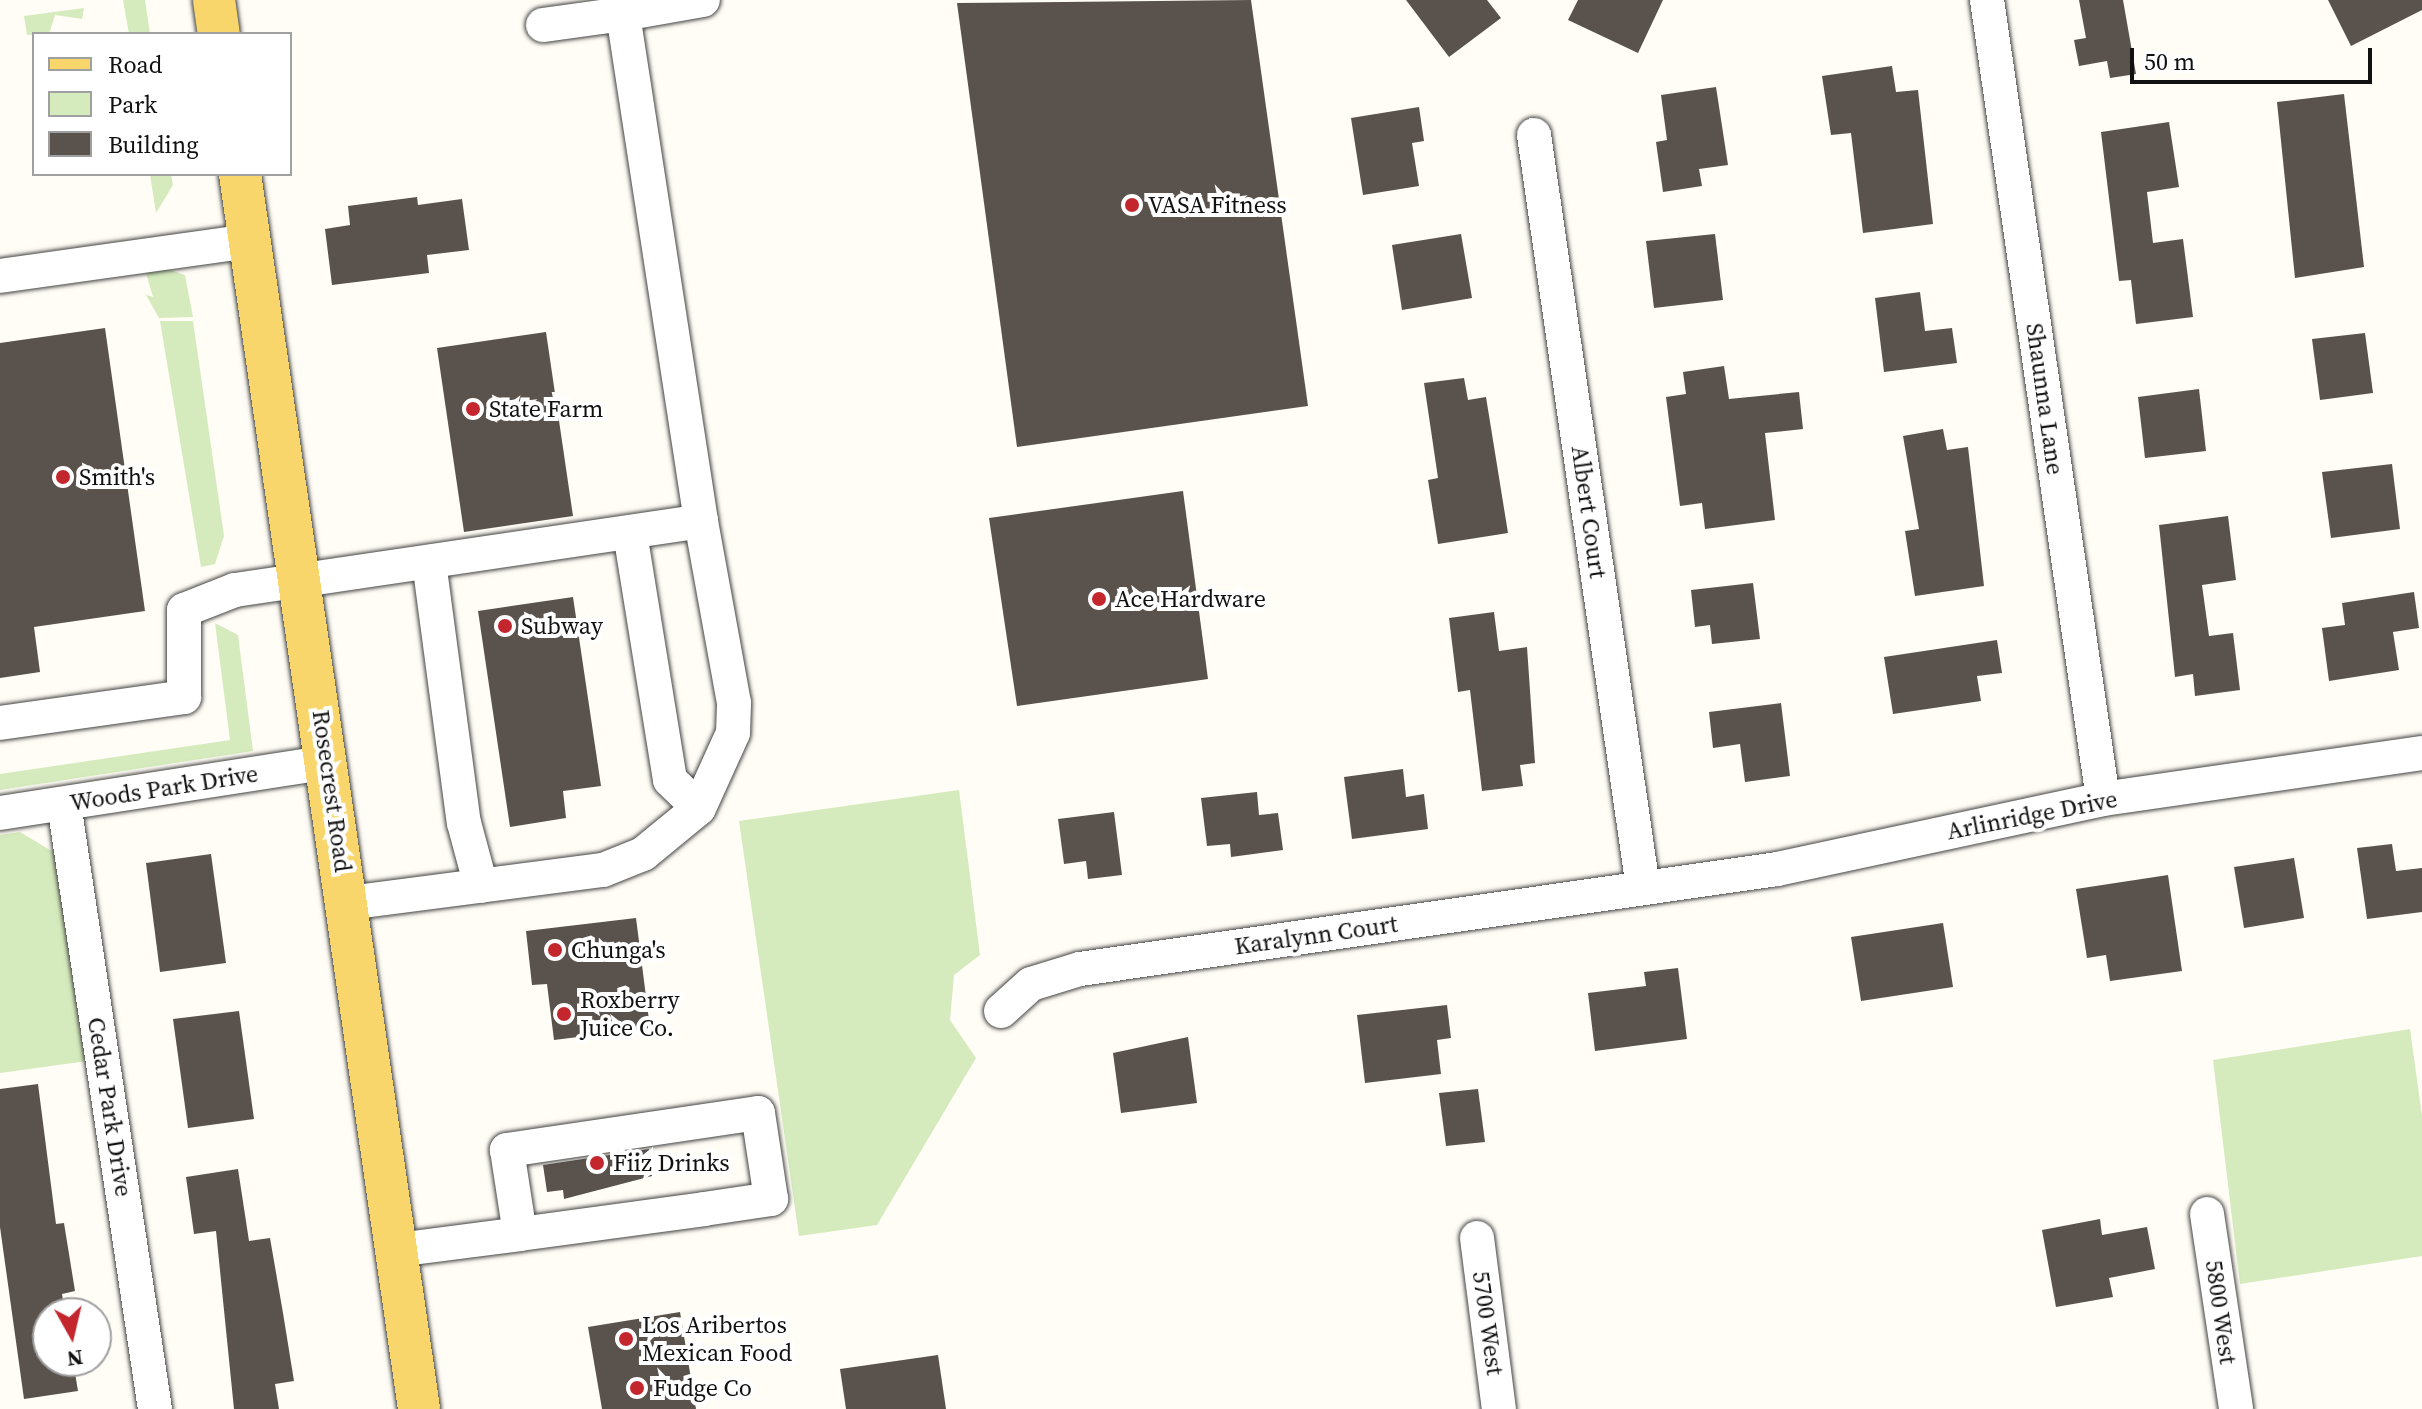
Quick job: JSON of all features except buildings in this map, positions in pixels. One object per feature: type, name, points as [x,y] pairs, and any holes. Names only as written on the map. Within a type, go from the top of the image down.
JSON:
[{"type":"main road","points":[[214,0],[219,32]]},
{"type":"main road","name":"Rosecrest Road","points":[[240,176],[328,762],[419,1409]]},
{"type":"street","points":[[543,25],[703,0]]},
{"type":"street","name":"Shaunna Lane","points":[[1987,0],[2103,799]]},
{"type":"street","points":[[348,903],[603,870],[643,854],[699,808],[733,733],[734,703],[701,521],[623,14]]},
{"type":"street","name":"Albert Court","points":[[1534,135],[1643,888]]},
{"type":"street","points":[[0,276],[250,241]]},
{"type":"street","points":[[0,723],[184,697],[184,610],[235,590],[701,521]]},
{"type":"street","points":[[630,533],[670,780],[699,808]]},
{"type":"street","points":[[429,562],[464,823],[481,886]]},
{"type":"street","name":"Arlinridge Drive","points":[[1643,888],[1829,859],[2103,799],[2422,753]]},
{"type":"street","name":"Woods Park Drive","points":[[0,813],[328,762]]},
{"type":"street","name":"Cedar Park Drive","points":[[64,804],[155,1409]]},
{"type":"street","name":"Karalynn Court","points":[[1001,1011],[1031,984],[1080,969],[1643,888]]},
{"type":"street","points":[[397,1250],[520,1234],[771,1199],[758,1113],[507,1150],[520,1234]]},
{"type":"street","name":"5800 West","points":[[2207,1214],[2236,1409]]},
{"type":"street","name":"5700 West","points":[[1477,1238],[1499,1409]]},
{"type":"green space","points":[[123,0],[145,0],[150,32],[129,32]]},
{"type":"green space","points":[[84,8],[82,19],[55,15],[50,32],[32,32],[32,35],[27,35],[24,16]]},
{"type":"green space","points":[[150,176],[171,176],[173,185],[156,213]]},
{"type":"green space","points":[[167,269],[185,275],[193,317],[159,318],[146,295],[153,297],[146,273]]},
{"type":"green space","points":[[160,321],[193,321],[224,536],[215,564],[201,567]]},
{"type":"green space","points":[[215,623],[238,635],[253,751],[0,790],[0,774],[230,740]]},
{"type":"green space","points":[[959,790],[980,955],[954,975],[950,1020],[976,1058],[877,1225],[799,1236],[739,821]]},
{"type":"green space","points":[[20,832],[55,853],[87,1061],[0,1073],[0,835]]},
{"type":"green space","points":[[2410,1029],[2422,1116],[2422,1256],[2240,1284],[2213,1060]]},
{"type":"place","name":"VASA Fitness","points":[[1132,205]]},
{"type":"place","name":"State Farm","points":[[473,409]]},
{"type":"place","name":"Smith's","points":[[63,477]]},
{"type":"place","name":"Ace Hardware","points":[[1099,599]]},
{"type":"place","name":"Subway","points":[[505,626]]},
{"type":"place","name":"Chunga's","points":[[555,950]]},
{"type":"place","name":"Roxberry Juice Co.","points":[[564,1014]]},
{"type":"place","name":"Fiiz Drinks","points":[[597,1163]]},
{"type":"place","name":"Los Aribertos Mexican Food","points":[[626,1339]]},
{"type":"place","name":"Fudge Co","points":[[637,1388]]}]
